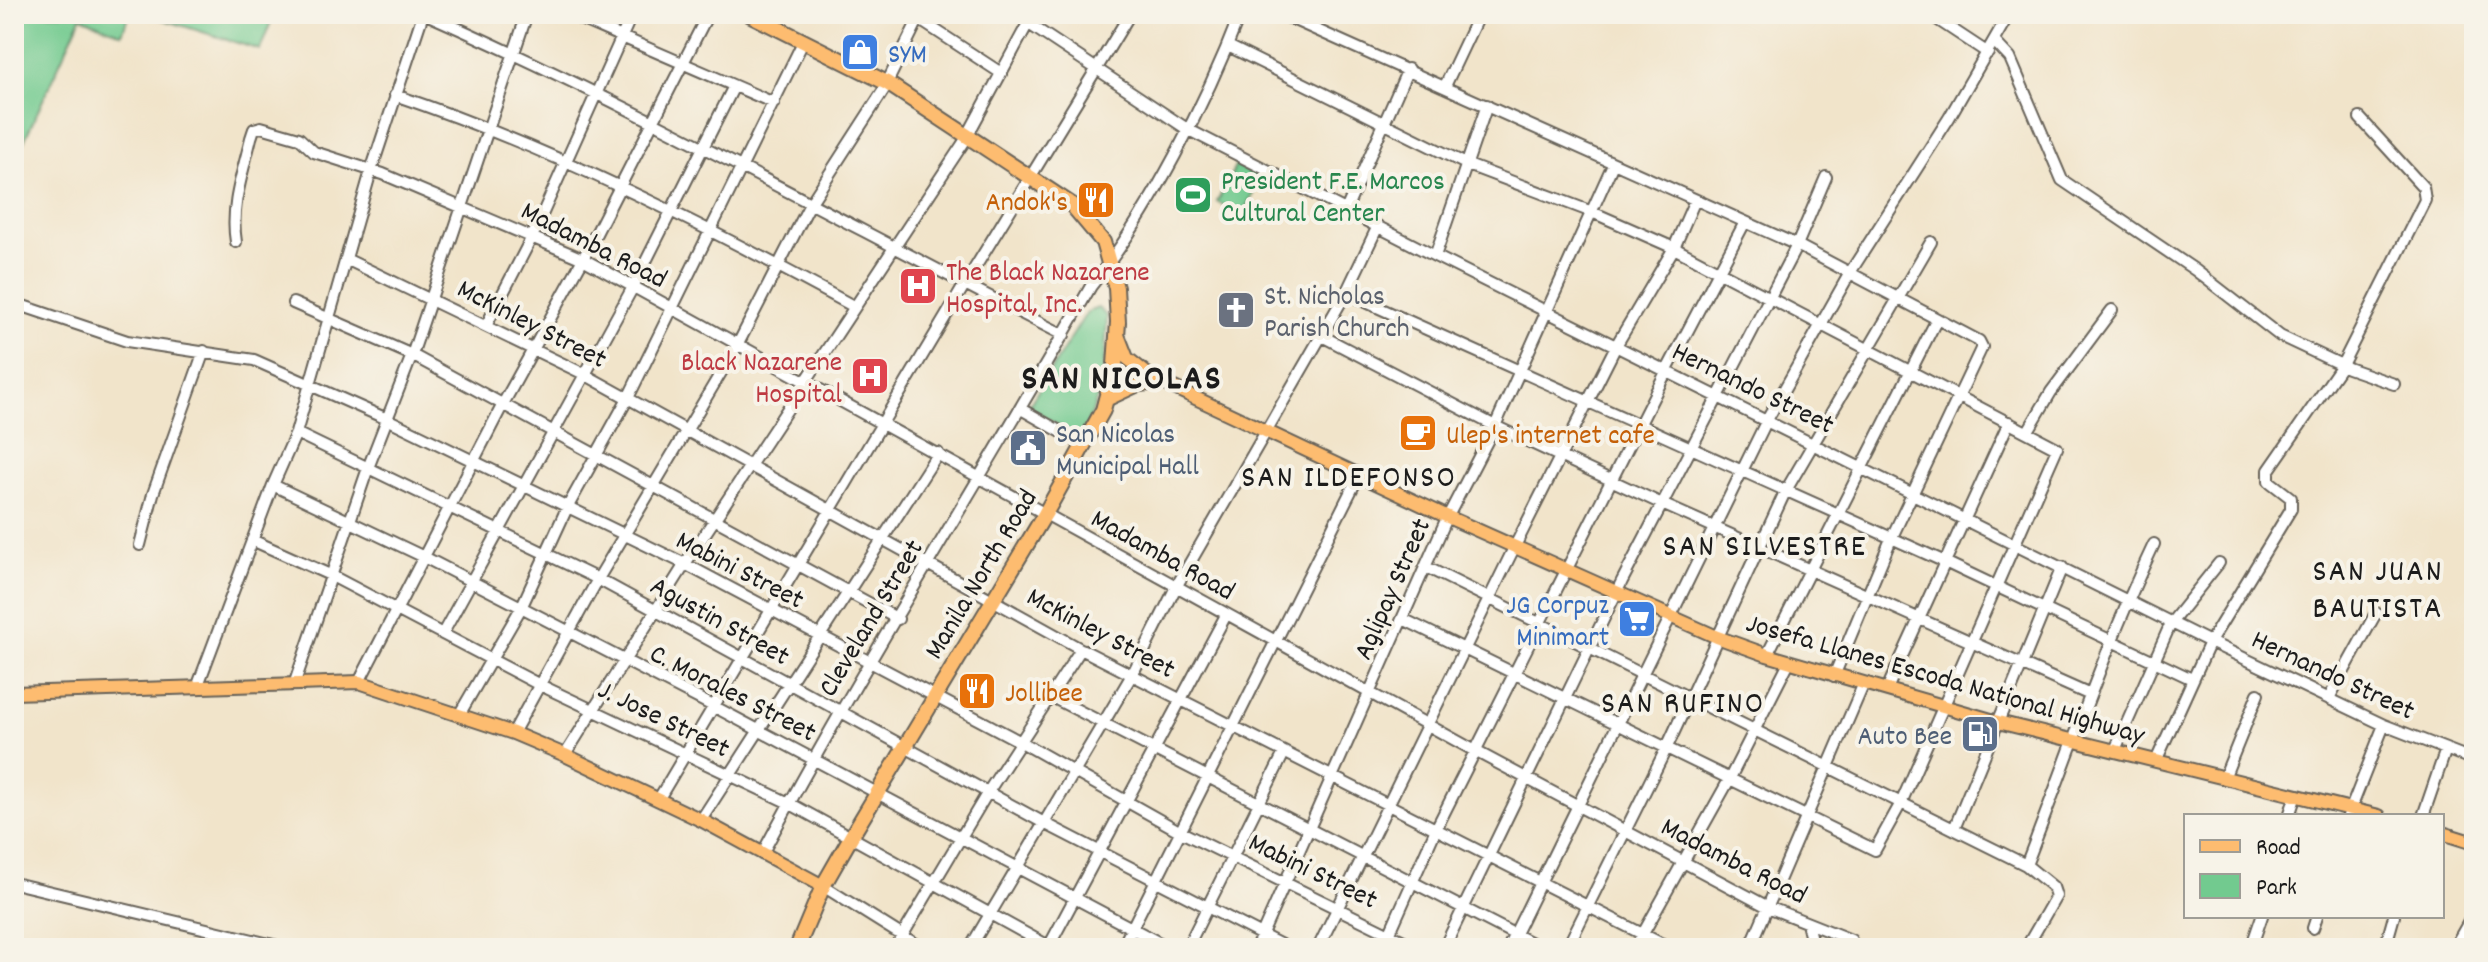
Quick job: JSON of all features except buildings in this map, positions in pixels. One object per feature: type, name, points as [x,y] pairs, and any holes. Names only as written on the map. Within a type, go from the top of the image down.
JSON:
[{"type":"highway","name":"Manila North Road","points":[[749,14],[887,83],[969,134],[1086,218],[1103,242],[1116,288],[1115,365],[1106,400],[1045,514],[823,886],[797,948]]},
{"type":"main road","name":"Josefa Llanes Escoda National Highway","points":[[1117,332],[1127,358],[1164,384],[1448,517],[1717,637],[1834,676],[1998,722],[2296,795],[2349,812]]},
{"type":"main road","points":[[1106,400],[1138,385],[1164,384]]},
{"type":"main road","points":[[14,693],[359,682],[513,733],[565,755],[701,820],[823,886]]},
{"type":"main road","points":[[2444,834],[2474,843]]},
{"type":"street","points":[[198,685],[273,485],[296,433],[331,320],[371,171],[424,14],[596,92],[1064,335]]},
{"type":"street","points":[[295,682],[368,468],[412,355],[460,205],[527,14]]},
{"type":"street","points":[[569,14],[774,103]]},
{"type":"street","points":[[487,324],[533,235],[632,14]]},
{"type":"street","points":[[359,682],[476,462],[503,404],[583,259],[708,14]]},
{"type":"street","points":[[658,800],[965,284],[1130,14]]},
{"type":"street","points":[[1110,264],[1187,129],[1228,46],[1240,14]]},
{"type":"street","points":[[1281,14],[1797,245],[1979,341],[1982,347],[1891,539],[1834,676]]},
{"type":"street","points":[[1445,86],[1479,14]]},
{"type":"street","points":[[1929,14],[1988,53]]},
{"type":"street","points":[[1508,948],[1639,675],[1767,420],[1851,271],[1988,53],[2009,14]]},
{"type":"street","points":[[513,733],[567,632],[738,344],[810,204],[887,83],[920,17],[1001,73]]},
{"type":"street","points":[[565,755],[655,609],[969,134],[1031,19]]},
{"type":"street","name":"Hernando Street","points":[[1031,19],[1097,70],[1187,129],[2171,623],[2384,725],[2474,760]]},
{"type":"street","points":[[459,715],[521,608],[567,508],[628,398],[804,40]]},
{"type":"street","points":[[1994,41],[2010,58],[2062,180],[2195,270],[2280,336],[2342,365],[2394,384]]},
{"type":"street","points":[[1228,46],[1383,126],[1468,165],[1592,212],[1674,248],[1866,350],[2055,445],[2057,450],[1901,803],[1875,850],[1807,819],[1518,672],[1464,650],[1403,619]]},
{"type":"street","points":[[1346,210],[1408,69]]},
{"type":"street","points":[[443,633],[633,287],[734,86]]},
{"type":"street","points":[[395,95],[488,127],[780,266],[853,306]]},
{"type":"street","points":[[1435,256],[1487,105]]},
{"type":"street","points":[[2156,761],[2210,642],[2291,509],[2291,498],[2269,481],[2269,470],[2342,365],[2426,194],[2360,118]]},
{"type":"street","name":"Madamba Road","points":[[236,242],[233,223],[235,203],[254,129],[261,127],[299,138],[314,152],[371,171],[533,235],[583,259],[884,423],[1477,752],[1768,907],[1851,940]]},
{"type":"street","name":"Aglipay Street","points":[[1256,948],[1448,517],[1495,426],[1613,164]]},
{"type":"street","points":[[1444,948],[1617,592],[1797,245],[1826,177]]},
{"type":"street","points":[[1318,948],[1515,546],[1591,402],[1617,344],[1674,248],[1695,200]]},
{"type":"street","points":[[1383,948],[1436,829],[1745,222]]},
{"type":"street","points":[[970,948],[1072,771],[1133,673],[1176,587],[1346,293],[1378,226]]},
{"type":"street","points":[[1567,948],[1667,747],[1785,492],[1812,441],[1931,242]]},
{"type":"street","name":"McKinley Street","points":[[346,259],[487,324],[584,374],[1081,649],[1670,948]]},
{"type":"street","name":"Cleveland Street","points":[[762,854],[840,712],[930,565],[1091,286],[1110,264]]},
{"type":"street","points":[[1346,293],[1945,562],[2154,658],[2192,679]]},
{"type":"street","name":"Mabini Street","points":[[14,303],[117,338],[254,360],[387,419],[685,564],[1021,742],[1181,832],[1418,948]]},
{"type":"street","points":[[293,303],[412,355],[898,619]]},
{"type":"street","points":[[2028,431],[2051,392],[2112,310]]},
{"type":"street","points":[[1767,655],[1937,319]]},
{"type":"street","points":[[1320,335],[1495,426],[1808,572],[2088,694]]},
{"type":"street","points":[[140,545],[153,494],[204,351]]},
{"type":"street","points":[[1021,409],[1084,445]]},
{"type":"street","points":[[1887,689],[2009,422]]},
{"type":"street","name":"Agustin Street","points":[[296,433],[598,579],[1044,823],[1287,948]]},
{"type":"street","points":[[701,820],[938,453]]},
{"type":"street","points":[[1122,948],[1359,475]]},
{"type":"street","name":"C. Morales Street","points":[[273,485],[424,557],[715,707],[1169,948]]},
{"type":"street","name":"J. Jose Street","points":[[252,540],[330,575],[538,684],[789,803],[1049,947]]},
{"type":"street","points":[[2026,865],[2075,740],[2088,694],[2154,544]]},
{"type":"street","points":[[2115,750],[2171,623],[2219,563]]},
{"type":"street","points":[[1426,567],[2026,865],[2053,887],[2056,896],[2026,948]]},
{"type":"street","points":[[1954,829],[2062,567]]},
{"type":"street","points":[[2329,698],[2376,613]]},
{"type":"street","points":[[1049,947],[1151,750],[1226,615]]},
{"type":"street","points":[[895,948],[988,792],[1081,649]]},
{"type":"street","points":[[1635,948],[1682,859],[1729,780],[1789,662]]},
{"type":"street","points":[[1750,948],[1864,683]]},
{"type":"street","points":[[2224,778],[2258,694]]},
{"type":"street","points":[[1052,697],[1541,948]]},
{"type":"street","points":[[2349,812],[2384,725]]},
{"type":"street","points":[[2424,814],[2446,749]]},
{"type":"street","points":[[1187,948],[1284,753]]},
{"type":"street","points":[[2290,814],[2296,795]]},
{"type":"street","points":[[14,883],[286,948]]},
{"type":"street","points":[[823,886],[922,948]]},
{"type":"street","points":[[2454,948],[2474,913]]},
{"type":"street","points":[[2251,948],[2261,918]]},
{"type":"street","points":[[2313,928],[2316,918]]},
{"type":"street","points":[[2385,948],[2393,918]]},
{"type":"street","points":[[1807,923],[1813,948]]},
{"type":"green space","points":[[14,14],[129,14],[122,34],[81,17],[14,163]]},
{"type":"green space","points":[[145,14],[274,14],[260,50]]},
{"type":"green space","points":[[1236,165],[1261,178],[1242,215],[1217,202]]},
{"type":"green space","points":[[1098,308],[1107,316],[1104,365],[1099,393],[1080,438],[1028,407],[1087,312]]},
{"type":"place","name":"SYM","points":[[860,52]]},
{"type":"place","name":"President F.E. Marcos Cultural Center","points":[[1193,195]]},
{"type":"place","name":"Andok's","points":[[1096,200]]},
{"type":"place","name":"The Black Nazarene Hospital, Inc.","points":[[918,286]]},
{"type":"place","name":"St. Nicholas Parish Church","points":[[1236,310]]},
{"type":"place","name":"Black Nazarene Hospital","points":[[870,376]]},
{"type":"place","name":"Ulep's internet cafe","points":[[1418,433]]},
{"type":"place","name":"San Nicolas Municipal Hall","points":[[1028,448]]},
{"type":"place","name":"JG Corpuz Minimart","points":[[1637,619]]},
{"type":"place","name":"Jollibee","points":[[977,691]]},
{"type":"place","name":"Auto Bee","points":[[1980,734]]},
{"type":"district","name":"SAN NICOLAS","points":[[1122,375]]},
{"type":"district","name":"SAN ILDEFONSO","points":[[1349,475]]},
{"type":"district","name":"SAN SILVESTRE","points":[[1765,544]]},
{"type":"district","name":"SAN JUAN BAUTISTA","points":[[2378,588]]},
{"type":"district","name":"SAN RUFINO","points":[[1683,701]]}]
